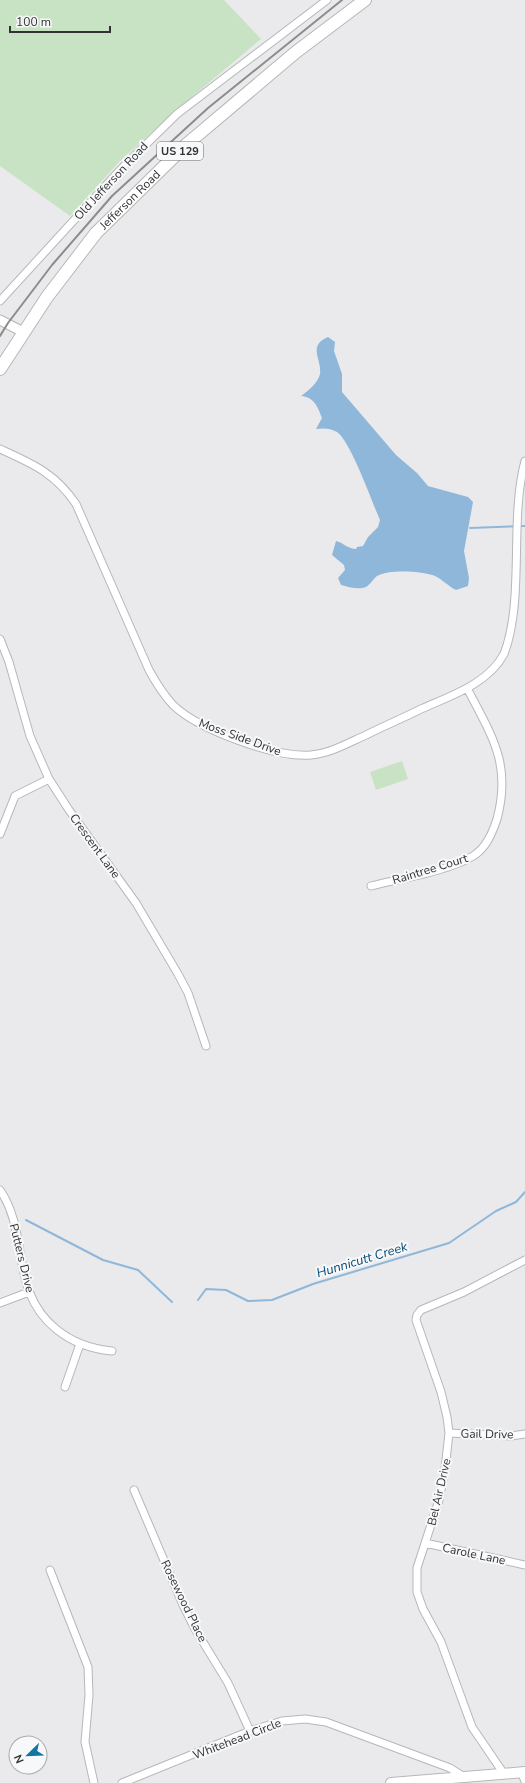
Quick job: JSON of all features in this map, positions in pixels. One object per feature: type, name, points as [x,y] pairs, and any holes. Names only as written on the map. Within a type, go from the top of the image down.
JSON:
[{"type":"highway","name":"Jefferson Road","points":[[0,368],[23,332],[96,233],[182,149],[296,52],[365,0]]},
{"type":"main road","points":[[391,1783],[431,1782],[464,1777],[504,1774],[524,1775]]},
{"type":"street","name":"Old Jefferson Road","points":[[0,301],[119,171],[176,114],[327,0]]},
{"type":"street","points":[[0,320],[23,332]]},
{"type":"street","name":"Moss Side Drive","points":[[0,449],[37,466],[59,482],[68,492],[84,519],[157,685],[174,706],[199,724],[268,750],[288,755],[312,755],[340,748],[467,688],[494,667],[505,651],[515,627],[521,494],[525,461]]},
{"type":"street","name":"Crescent Lane","points":[[0,639],[9,662],[30,736],[49,779],[69,810],[136,903],[171,961],[188,993],[206,1046]]},
{"type":"street","name":"Raintree Court","points":[[371,886],[463,861],[481,850],[489,841],[502,801],[503,782],[501,763],[496,745],[467,688]]},
{"type":"street","points":[[0,834],[15,796],[49,779]]},
{"type":"street","name":"Putters Drive","points":[[0,1190],[12,1216],[29,1292],[34,1304],[51,1325],[63,1335],[80,1344],[112,1351]]},
{"type":"street","name":"Bel Air Drive","points":[[504,1774],[472,1727],[440,1642],[419,1599],[416,1587],[417,1574],[439,1500],[445,1469],[449,1433],[442,1392],[427,1346],[417,1323],[416,1315],[424,1308],[464,1292],[525,1260]]},
{"type":"street","points":[[0,1303],[29,1292]]},
{"type":"street","points":[[65,1386],[80,1344]]},
{"type":"street","name":"Gail Drive","points":[[449,1433],[511,1436],[525,1434]]},
{"type":"street","name":"Rosewood Place","points":[[134,1490],[183,1605],[195,1629],[225,1677],[250,1731]]},
{"type":"street","name":"Carole Lane","points":[[426,1543],[524,1565]]},
{"type":"street","points":[[50,1570],[88,1667],[89,1696],[85,1742],[94,1783]]},
{"type":"street","name":"Whitehead Circle","points":[[122,1783],[250,1731],[272,1724],[294,1720],[326,1722],[450,1768],[464,1777]]},
{"type":"green space","points":[[0,0],[224,0],[261,39],[175,111],[120,161],[70,216],[0,166]]},
{"type":"green space","points":[[402,761],[408,779],[376,790],[370,772]]},
{"type":"water","points":[[328,337],[335,342],[334,351],[342,374],[342,392],[396,455],[417,473],[428,486],[468,497],[473,502],[464,551],[469,578],[468,586],[456,590],[441,579],[430,574],[406,572],[389,572],[382,574],[377,576],[363,588],[354,588],[341,585],[338,578],[345,570],[344,565],[332,555],[336,541],[347,547],[356,549],[357,547],[363,546],[368,537],[378,527],[380,520],[355,459],[343,438],[337,432],[332,430],[324,428],[316,429],[322,418],[319,410],[312,400],[301,396],[307,392],[319,377],[320,368],[317,353],[318,344]]},
{"type":"waterway","points":[[470,528],[525,526]]},
{"type":"waterway","name":"Hunnicutt Creek","points":[[198,1300],[206,1289],[226,1290],[248,1301],[272,1300],[313,1284],[449,1243],[496,1211],[516,1202],[525,1192]]},
{"type":"waterway","name":"Hunnicutt Creek","points":[[26,1220],[103,1260],[138,1270],[172,1302]]},
{"type":"railway","points":[[0,336],[8,323],[52,265],[112,196],[208,108],[342,0]]}]
